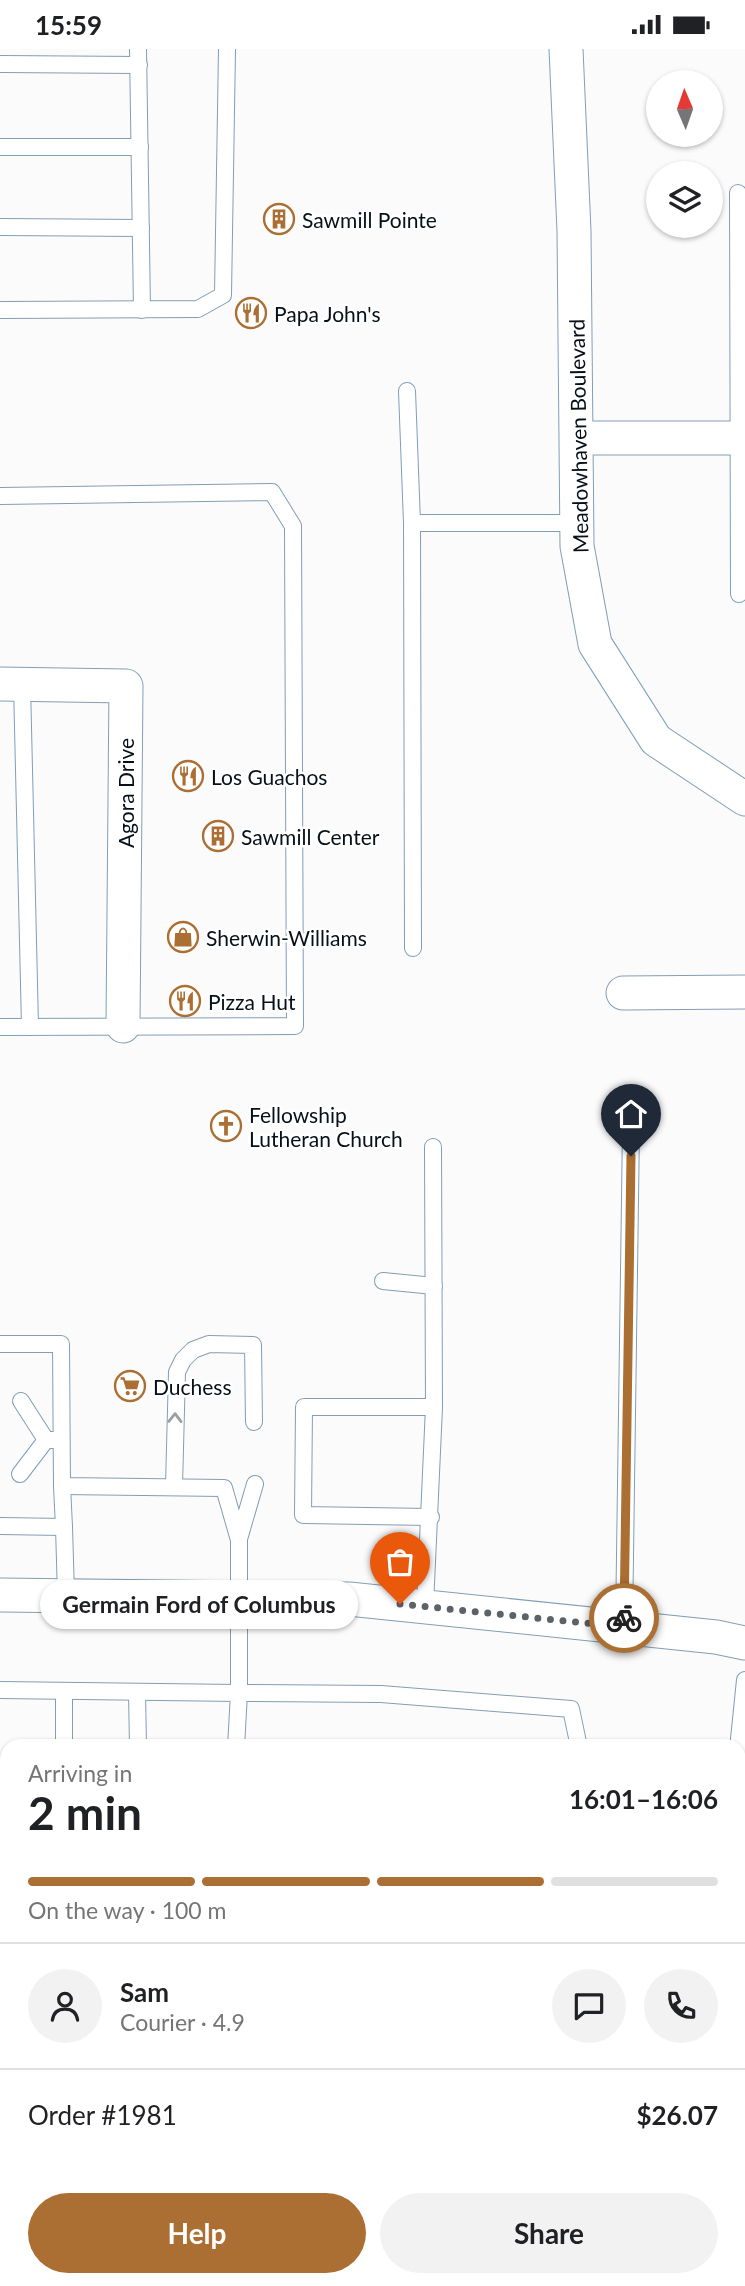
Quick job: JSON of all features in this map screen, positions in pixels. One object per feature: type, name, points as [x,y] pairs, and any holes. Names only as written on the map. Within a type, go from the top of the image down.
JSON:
[{"type":"street","name":"Meadowhaven Boulevard","points":[[566,49],[574,231],[577,546],[595,644],[656,740],[745,799]]},
{"type":"street","points":[[577,438],[742,438]]},
{"type":"street","name":"Agora Drive","points":[[11,684],[125,686],[123,1026]]},
{"type":"street","points":[[623,993],[745,992]]},
{"type":"street","points":[[0,1595],[349,1599],[716,1637],[745,1643]]},
{"type":"lane","points":[[0,310],[198,309],[223,296],[226,49]]},
{"type":"lane","points":[[0,64],[139,57],[142,310]]},
{"type":"lane","points":[[0,147],[140,146]]},
{"type":"lane","points":[[738,193],[742,438],[739,594]]},
{"type":"lane","points":[[0,227],[141,228]]},
{"type":"lane","points":[[407,391],[412,523],[413,948]]},
{"type":"lane","points":[[0,496],[272,492],[293,526],[295,1026],[0,1027]]},
{"type":"lane","points":[[412,523],[577,523]]},
{"type":"lane","points":[[11,684],[30,1027]]},
{"type":"lane","points":[[624,1627],[631,1128]]},
{"type":"lane","points":[[425,1606],[434,1407],[433,1147]]},
{"type":"lane","points":[[383,1282],[433,1286]]},
{"type":"lane","points":[[0,1344],[61,1344],[54,1440],[62,1486],[66,1595]]},
{"type":"lane","points":[[174,1486],[177,1372],[183,1360],[194,1350],[209,1344],[253,1345],[254,1422]]},
{"type":"lane","points":[[21,1401],[54,1440]]},
{"type":"lane","points":[[431,1517],[303,1515],[304,1407],[434,1407]]},
{"type":"lane","points":[[20,1474],[54,1440]]},
{"type":"lane","points":[[236,1739],[239,1540],[255,1484]]},
{"type":"lane","points":[[62,1486],[224,1488],[239,1540]]},
{"type":"lane","points":[[0,1526],[64,1527]]},
{"type":"lane","points":[[742,1739],[745,1680]]},
{"type":"lane","points":[[0,1690],[381,1694],[571,1709],[577,1739]]},
{"type":"lane","points":[[64,1691],[64,1739]]},
{"type":"lane","points":[[137,1692],[138,1739]]},
{"type":"way so far","points":[[400,1604],[624,1627],[624,1618]]},
{"type":"place","name":"Sawmill Pointe","points":[[279,219]]},
{"type":"place","name":"Papa John's","points":[[251,313]]},
{"type":"place","name":"Los Guachos","points":[[188,776]]},
{"type":"place","name":"Sawmill Center","points":[[218,836]]},
{"type":"place","name":"Sherwin-Williams","points":[[183,937]]},
{"type":"place","name":"Pizza Hut","points":[[185,1001]]},
{"type":"place","name":"Fellowship Lutheran Church","points":[[226,1126]]},
{"type":"place","name":"Duchess","points":[[130,1386]]},
{"type":"place","name":"Germain Ford of Columbus","points":[[400,1604]]},
{"type":"route","points":[[624,1618],[631,1156]]}]
